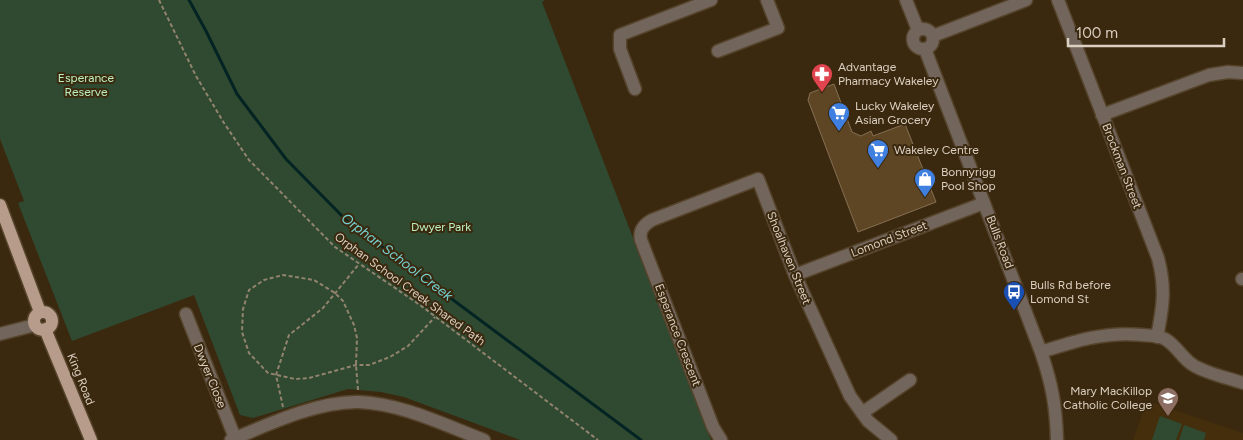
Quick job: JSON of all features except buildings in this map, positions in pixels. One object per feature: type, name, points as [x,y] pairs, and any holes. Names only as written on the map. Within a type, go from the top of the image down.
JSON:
[{"type":"main road","points":[[0,204],[40,312],[34,318],[40,327]]},
{"type":"main road","name":"King Road","points":[[40,327],[91,440]]},
{"type":"street","points":[[635,89],[620,49],[620,35],[711,0]]},
{"type":"street","points":[[718,51],[778,28],[767,0]]},
{"type":"street","points":[[906,0],[918,30]]},
{"type":"street","points":[[933,36],[1026,0]]},
{"type":"street","name":"Brockman Street","points":[[1058,0],[1160,268],[1164,298],[1158,336]]},
{"type":"street","points":[[927,29],[933,36],[931,45],[925,49],[916,46],[913,41],[914,34],[918,30],[927,29]]},
{"type":"street","name":"Bulls Road","points":[[925,49],[1041,352],[1054,393],[1056,440]]},
{"type":"street","points":[[1102,115],[1209,75],[1228,72],[1243,73]]},
{"type":"street","name":"Shoalhaven Street","points":[[642,229],[652,220],[758,179],[795,275],[850,396],[868,421],[891,440]]},
{"type":"street","name":"Lomond Street","points":[[795,275],[984,203]]},
{"type":"street","name":"Esperance Crescent","points":[[642,229],[640,233],[641,240],[713,426],[721,440]]},
{"type":"street","name":"Dwyer Close","points":[[186,314],[233,439]]},
{"type":"street","points":[[0,334],[40,327]]},
{"type":"street","points":[[1041,352],[1096,336],[1129,334],[1158,336],[1167,340],[1193,365],[1243,383]]},
{"type":"street","points":[[862,412],[910,380]]},
{"type":"street","points":[[233,439],[286,418],[319,408],[359,402],[399,409],[484,440]]},
{"type":"path","name":"Orphan School Creek Shared Path","points":[[159,0],[196,76],[249,160],[335,246],[435,317],[598,440]]},
{"type":"path","points":[[286,418],[280,400],[276,375],[289,335],[323,308],[360,264]]},
{"type":"path","points":[[359,402],[356,365],[357,338],[354,325],[343,301],[335,293],[314,280],[283,275],[264,280],[249,290],[243,309],[242,332],[249,353],[268,373],[295,379],[309,378],[356,365],[369,365],[390,357],[408,346],[435,317]]},
{"type":"shaded area","name":"Mary MacKillop Catholic College","points":[[1147,401],[1243,433],[1243,440],[1133,440]]},
{"type":"green space","name":"Dwyer Park","points":[[0,0],[545,0],[542,2],[711,440],[520,440],[404,397],[381,392],[348,389],[253,418],[240,415],[194,295],[72,341],[18,203],[24,201],[0,139]]},
{"type":"green space","points":[[1160,416],[1182,424],[1176,440],[1152,440]]},
{"type":"green space","points":[[1184,425],[1206,433],[1204,440],[1179,440]]},
{"type":"waterway","name":"Orphan School Creek","points":[[189,0],[237,94],[286,159],[346,220],[641,440]]},
{"type":"place","name":"Advantage Pharmacy Wakeley","points":[[822,93]]},
{"type":"place","name":"Lucky Wakeley Asian Grocery","points":[[839,132]]},
{"type":"place","name":"Wakeley Centre","points":[[878,169]]},
{"type":"place","name":"Bonnyrigg Pool Shop","points":[[925,198]]},
{"type":"place","name":"Bulls Rd before Lomond St","points":[[1014,311]]},
{"type":"place","name":"Mary MacKillop Catholic College","points":[[1168,417]]},
{"type":"park label","name":"Esperance Reserve","points":[[86,85]]}]
